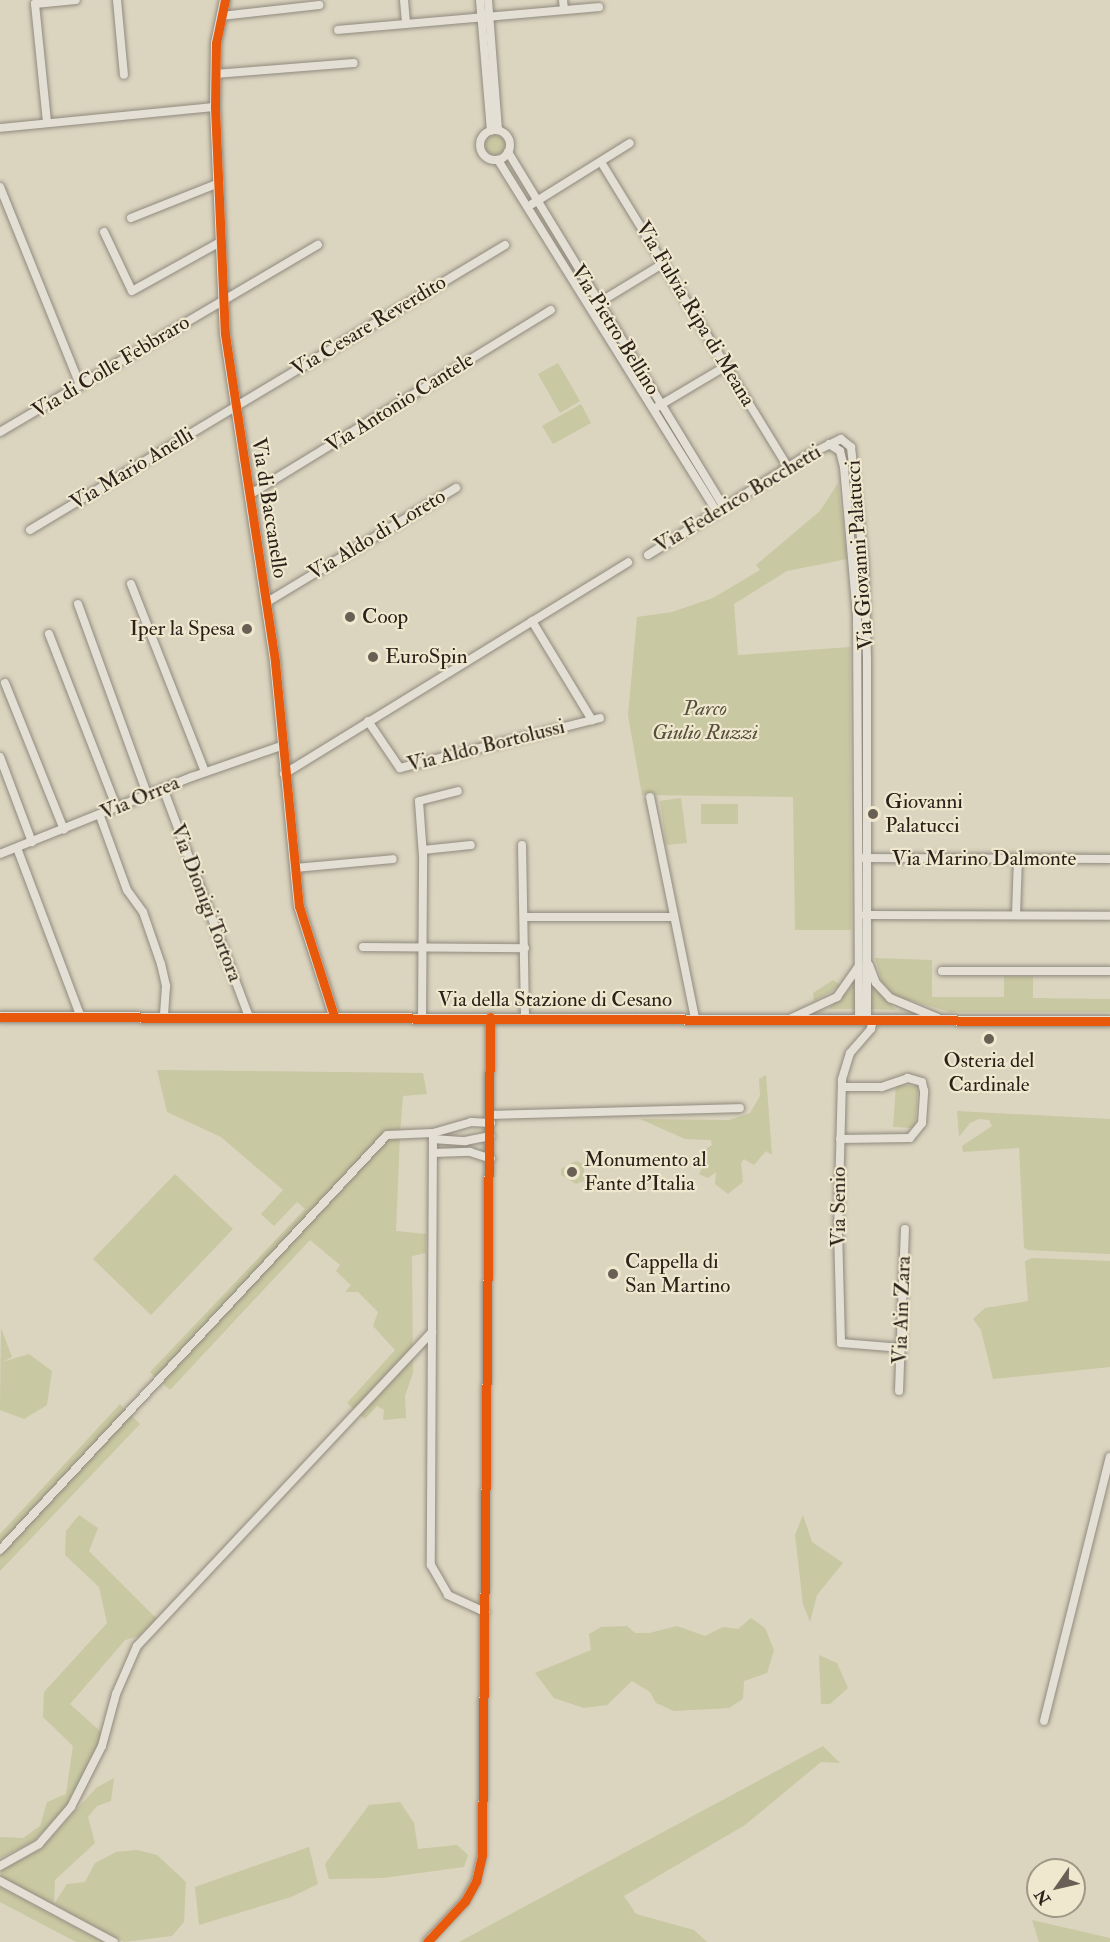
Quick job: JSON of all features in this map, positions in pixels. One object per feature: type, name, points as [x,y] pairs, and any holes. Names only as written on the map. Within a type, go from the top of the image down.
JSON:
[{"type":"street","points":[[47,122],[35,3],[76,0]]},
{"type":"street","points":[[117,0],[124,75]]},
{"type":"street","name":"Via di Baccanello","points":[[225,0],[221,16],[215,74],[222,302],[235,408],[267,602],[295,868],[305,931],[334,1016]]},
{"type":"street","points":[[404,0],[406,24]]},
{"type":"street","points":[[480,0],[485,17],[494,131]]},
{"type":"street","points":[[485,17],[488,0]]},
{"type":"street","points":[[563,0],[564,10]]},
{"type":"street","points":[[221,16],[319,5]]},
{"type":"street","points":[[338,30],[599,7]]},
{"type":"street","points":[[215,74],[354,63]]},
{"type":"street","points":[[0,128],[215,107]]},
{"type":"street","points":[[494,131],[508,138],[508,152],[498,160],[489,159],[481,147],[482,139],[494,131]]},
{"type":"street","points":[[533,204],[630,143]]},
{"type":"street","name":"Via Pietro Bellino","points":[[508,152],[533,204],[720,509]]},
{"type":"street","name":"Via Pietro Bellino","points":[[498,160],[533,204]]},
{"type":"street","name":"Via Fulvia Ripa di Meana","points":[[601,162],[788,467]]},
{"type":"street","points":[[131,218],[219,183]]},
{"type":"street","points":[[0,187],[80,385]]},
{"type":"street","points":[[105,232],[132,291],[220,242]]},
{"type":"street","name":"Via di Colle Febbraro","points":[[0,432],[318,245]]},
{"type":"street","name":"Via Cesare Reverdito","points":[[235,408],[505,245]]},
{"type":"street","points":[[595,306],[664,263]]},
{"type":"street","name":"Via Antonio Cantele","points":[[249,495],[551,310]]},
{"type":"street","points":[[657,407],[726,366]]},
{"type":"street","name":"Via Mario Anelli","points":[[30,530],[235,408]]},
{"type":"street","name":"Via Giovanni Palatucci","points":[[829,444],[842,439],[851,447],[861,521],[867,662],[866,1020]]},
{"type":"street","name":"Via Federico Bocchetti","points":[[648,555],[788,467],[829,444]]},
{"type":"street","name":"Via Giovanni Palatucci","points":[[829,444],[840,451],[844,467],[855,574],[858,966],[866,1020]]},
{"type":"street","name":"Via Aldo di Loreto","points":[[267,602],[456,488]]},
{"type":"street","points":[[284,774],[628,562]]},
{"type":"street","points":[[131,584],[205,772]]},
{"type":"street","points":[[78,604],[147,794]]},
{"type":"street","name":"Via Aldo Bortolussi","points":[[368,722],[395,765],[403,768],[596,719],[532,621]]},
{"type":"street","points":[[49,634],[117,808]]},
{"type":"street","points":[[5,683],[64,830]]},
{"type":"street","name":"Via Orrea","points":[[0,854],[100,816],[147,794],[281,746]]},
{"type":"street","points":[[0,757],[32,842]]},
{"type":"street","name":"Via Dionigi Tortora","points":[[163,788],[249,1017]]},
{"type":"street","points":[[422,1017],[423,850],[420,799],[458,791]]},
{"type":"street","points":[[650,797],[672,917],[695,1019]]},
{"type":"street","points":[[100,816],[127,890],[142,910],[161,964],[166,986],[164,1017]]},
{"type":"street","points":[[423,850],[471,845]]},
{"type":"street","points":[[522,845],[525,1018]]},
{"type":"street","points":[[17,848],[81,1017]]},
{"type":"street","name":"Via Marino Dalmonte","points":[[858,858],[1110,859]]},
{"type":"street","points":[[1016,915],[1018,858]]},
{"type":"street","points":[[295,868],[393,859]]},
{"type":"street","points":[[858,915],[1110,915]]},
{"type":"street","points":[[525,917],[672,917]]},
{"type":"street","points":[[363,947],[525,948]]},
{"type":"street","points":[[867,960],[876,983],[890,998],[945,1021]]},
{"type":"street","points":[[788,1020],[837,997],[858,966]]},
{"type":"street","points":[[942,971],[1110,971]]},
{"type":"street","name":"Via della Stazione di Cesano","points":[[0,1017],[334,1016],[1110,1021]]},
{"type":"street","points":[[427,1942],[465,1901],[481,1863],[492,1119],[490,1017]]},
{"type":"street","name":"Via Senio","points":[[866,1020],[846,1062],[842,1087],[841,1343],[902,1348]]},
{"type":"street","points":[[840,1139],[910,1138],[922,1123],[924,1091],[922,1082],[908,1078],[882,1087],[842,1087]]},
{"type":"street","points":[[433,1136],[471,1122],[492,1119],[740,1108]]},
{"type":"street","points":[[0,1550],[387,1135],[433,1136],[465,1141],[491,1136]]},
{"type":"street","points":[[433,1136],[431,1565],[448,1595],[485,1612]]},
{"type":"street","points":[[433,1153],[470,1152],[491,1159]]},
{"type":"street","name":"Via Ain Zara","points":[[899,1391],[905,1229]]},
{"type":"street","points":[[0,1866],[39,1844],[71,1807],[102,1746],[116,1694],[137,1646],[432,1332]]},
{"type":"street","points":[[1044,1721],[1110,1457]]},
{"type":"street","points":[[1100,1496],[1110,1499]]},
{"type":"street","points":[[0,1881],[114,1942]]},
{"type":"green space","points":[[491,135],[499,135],[505,141],[505,149],[499,155],[491,155],[485,149],[485,141]]},
{"type":"green space","points":[[558,363],[580,401],[560,413],[538,374]]},
{"type":"green space","points":[[581,404],[591,423],[553,444],[542,426]]},
{"type":"green space","name":"Parco Giulio Ruzzi","points":[[838,483],[847,559],[787,571],[734,604],[738,655],[850,647],[851,930],[795,930],[793,797],[642,795],[628,715],[637,617],[672,612],[713,598],[760,570],[756,565],[820,511]]},
{"type":"green space","points":[[681,798],[687,843],[666,845],[660,801]]},
{"type":"green space","points":[[701,804],[738,804],[738,824],[701,824]]},
{"type":"green space","points":[[875,958],[932,960],[932,997],[1004,997],[1004,976],[1033,976],[1033,998],[1110,999],[1110,1012],[950,1012],[895,996],[882,982]]},
{"type":"green space","points":[[833,980],[840,985],[814,1001],[813,993]]},
{"type":"green space","points":[[856,983],[856,1009],[829,1009],[829,1008]]},
{"type":"green space","points":[[870,984],[873,984],[896,1010],[870,1009]]},
{"type":"green space","points":[[157,1070],[423,1073],[427,1094],[403,1096],[400,1134],[396,1231],[426,1234],[426,1253],[412,1256],[413,1373],[405,1396],[406,1418],[383,1420],[384,1410],[377,1406],[365,1419],[347,1403],[395,1350],[373,1326],[378,1312],[358,1292],[345,1292],[351,1285],[336,1271],[340,1265],[310,1240],[170,1390],[150,1372],[305,1209],[297,1202],[274,1226],[261,1214],[283,1190],[221,1137],[167,1112]]},
{"type":"green space","points":[[766,1075],[772,1155],[766,1151],[754,1165],[744,1159],[741,1163],[743,1182],[728,1194],[715,1184],[716,1172],[708,1178],[699,1174],[704,1165],[700,1153],[712,1145],[711,1140],[685,1139],[640,1119],[729,1120],[750,1113],[760,1096],[759,1079]]},
{"type":"green space","points":[[896,1085],[918,1086],[915,1128],[893,1127]]},
{"type":"green space","points":[[957,1111],[1110,1119],[1110,1254],[1027,1250],[1024,1247],[1019,1148],[963,1152],[962,1146],[992,1126],[989,1120],[979,1119],[970,1123],[959,1137]]},
{"type":"green space","points":[[576,1161],[584,1164],[584,1181],[576,1184],[561,1175],[561,1169]]},
{"type":"green space","points":[[175,1174],[233,1229],[151,1315],[93,1259]]},
{"type":"green space","points":[[1032,1258],[1110,1261],[1110,1367],[993,1379],[981,1330],[973,1319],[985,1308],[1028,1301],[1025,1261]]},
{"type":"green space","points":[[1,1328],[12,1357],[2,1362],[29,1354],[52,1371],[47,1405],[24,1419],[0,1410]]},
{"type":"green space","points":[[120,1404],[140,1424],[0,1571],[0,1534]]},
{"type":"green space","points":[[79,1515],[98,1528],[89,1551],[157,1619],[139,1636],[125,1640],[70,1704],[101,1732],[100,1751],[69,1804],[34,1841],[0,1858],[0,1837],[23,1838],[40,1826],[47,1802],[66,1794],[73,1746],[43,1717],[44,1692],[107,1623],[99,1587],[65,1555],[66,1531]]},
{"type":"green space","points":[[803,1515],[812,1542],[843,1563],[817,1595],[810,1622],[803,1604],[795,1535]]},
{"type":"green space","points":[[751,1618],[765,1628],[774,1650],[767,1673],[744,1681],[743,1699],[729,1708],[674,1711],[656,1703],[650,1692],[632,1681],[607,1705],[584,1708],[554,1698],[535,1673],[591,1650],[589,1634],[601,1627],[627,1626],[635,1633],[649,1633],[677,1626],[705,1636],[723,1627],[738,1629]]},
{"type":"green space","points":[[819,1655],[837,1663],[848,1688],[830,1704],[821,1704]]},
{"type":"green space","points":[[823,1746],[840,1763],[821,1762],[745,1825],[624,1896],[636,1914],[694,1930],[707,1942],[459,1942]]},
{"type":"green space","points":[[114,1778],[111,1801],[97,1806],[88,1817],[95,1843],[55,1880],[54,1904],[67,1884],[85,1882],[95,1863],[116,1852],[137,1850],[157,1855],[186,1882],[184,1922],[172,1936],[124,1942],[0,1876],[1,1870],[41,1849],[96,1788]]},
{"type":"green space","points":[[400,1802],[414,1823],[418,1849],[457,1845],[468,1855],[464,1867],[383,1878],[329,1879],[325,1864],[369,1805]]},
{"type":"green space","points":[[309,1847],[318,1884],[291,1897],[199,1925],[195,1887]]},
{"type":"green space","points":[[0,1887],[103,1942],[76,1942],[0,1902]]},
{"type":"green space","points":[[1032,1920],[1110,1938],[1110,1942],[1039,1942]]},
{"type":"cycle path","points":[[225,0],[216,43],[215,107],[225,334],[275,662],[299,906],[334,1016]]},
{"type":"cycle path","points":[[0,1017],[1110,1021]]},
{"type":"cycle path","points":[[427,1942],[465,1901],[476,1881],[482,1855],[490,1017]]},
{"type":"place","name":"Coop","points":[[350,617]]},
{"type":"place","name":"Iper la Spesa","points":[[247,629]]},
{"type":"place","name":"EuroSpin","points":[[373,657]]},
{"type":"place","name":"Giovanni Palatucci","points":[[873,814]]},
{"type":"place","name":"Osteria del Cardinale","points":[[989,1039]]},
{"type":"place","name":"Monumento al Fante d'Italia","points":[[572,1172]]},
{"type":"place","name":"Cappella di San Martino","points":[[613,1274]]}]
